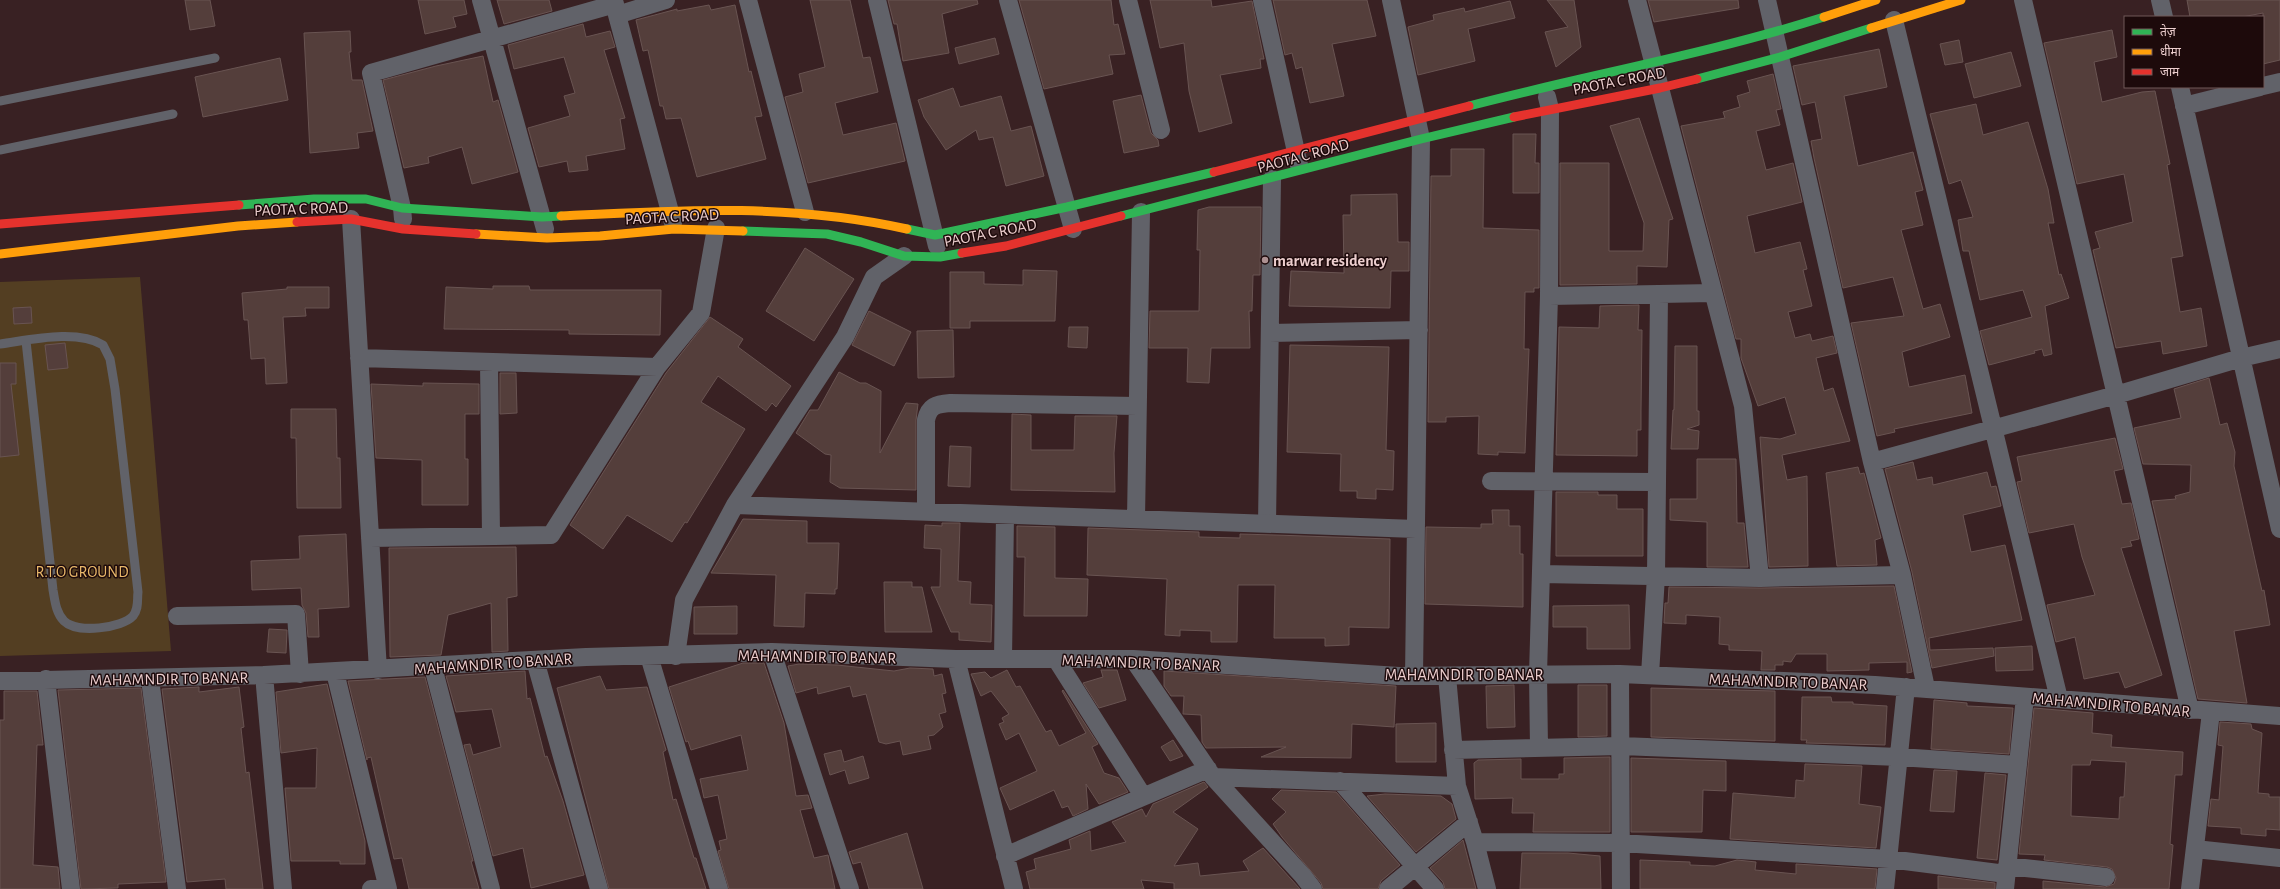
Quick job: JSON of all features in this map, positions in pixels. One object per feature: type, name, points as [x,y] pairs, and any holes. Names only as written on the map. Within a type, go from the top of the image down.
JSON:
[{"type":"street","points":[[481,0],[542,217],[546,238]]},
{"type":"street","points":[[403,229],[402,208],[371,73],[615,6],[666,0]]},
{"type":"street","points":[[748,0],[805,212]]},
{"type":"street","points":[[877,0],[940,257]]},
{"type":"street","points":[[1008,0],[1073,229]]},
{"type":"street","points":[[1128,0],[1161,130]]},
{"type":"street","points":[[1262,0],[1300,172]]},
{"type":"street","points":[[1391,0],[1421,139],[1414,676]]},
{"type":"street","points":[[1637,0],[1743,406],[1760,578]]},
{"type":"street","points":[[1767,0],[1872,462],[1902,575],[1926,688]]},
{"type":"street","points":[[0,224],[314,198],[366,199],[402,208],[542,217],[671,210],[733,209],[805,212],[855,217],[935,235],[1067,207],[1296,152],[1544,86],[1653,64],[1774,33],[1876,0]]},
{"type":"street","name":"PAOTA C ROAD","points":[[0,254],[238,226],[351,219],[403,229],[546,238],[600,236],[674,229],[716,228],[828,234],[861,242],[904,256],[940,257],[1006,246],[1300,172],[1421,139],[1550,109],[1660,88],[1780,56],[1961,0]]},
{"type":"street","points":[[2023,0],[2190,710]]},
{"type":"street","points":[[2160,0],[2164,16]]},
{"type":"street","points":[[615,6],[671,210],[674,229]]},
{"type":"street","points":[[1894,20],[1992,429],[2059,700]]},
{"type":"street","points":[[2264,86],[2280,82]]},
{"type":"street","points":[[1539,748],[1538,674],[1548,296],[1550,109],[1544,86]]},
{"type":"street","points":[[2180,88],[2280,529]]},
{"type":"street","points":[[2184,106],[2256,88]]},
{"type":"street","points":[[1267,524],[1272,179]]},
{"type":"street","points":[[1136,519],[1141,212]]},
{"type":"street","points":[[351,219],[378,670]]},
{"type":"street","points":[[370,538],[551,536],[657,367],[701,313],[716,228]]},
{"type":"street","points":[[676,656],[684,600],[735,505],[845,337],[874,276],[904,256]]},
{"type":"street","points":[[1548,296],[1713,293]]},
{"type":"street","points":[[1650,675],[1656,576],[1659,294]]},
{"type":"street","points":[[1270,333],[1419,330]]},
{"type":"street","points":[[1872,462],[2116,395],[2241,358],[2280,350]]},
{"type":"street","points":[[359,358],[657,367]]},
{"type":"street","points":[[488,362],[491,536]]},
{"type":"street","points":[[926,512],[926,420],[928,411],[932,406],[950,403],[1138,406]]},
{"type":"street","points":[[1491,481],[1543,483],[1657,482]]},
{"type":"street","points":[[735,505],[1416,529]]},
{"type":"street","points":[[1003,659],[1005,515]]},
{"type":"street","points":[[1541,574],[1760,578],[1902,575]]},
{"type":"street","points":[[177,616],[296,614],[300,674]]},
{"type":"street","points":[[772,652],[850,889]]},
{"type":"street","name":"MAHAMNDIR TO BANAR","points":[[0,681],[46,679],[150,679],[300,674],[433,668],[535,660],[772,652],[956,659],[1132,659],[1414,676],[1538,674],[1650,675],[1926,688],[2059,700],[2280,716]]},
{"type":"street","points":[[649,656],[719,889]]},
{"type":"street","points":[[956,659],[1014,889]]},
{"type":"street","points":[[1056,659],[1144,796]]},
{"type":"street","points":[[1132,659],[1210,773],[1304,876],[1313,889]]},
{"type":"street","points":[[535,660],[598,889]]},
{"type":"street","points":[[433,668],[491,889]]},
{"type":"street","points":[[335,672],[382,889]]},
{"type":"street","points":[[1620,674],[1621,889]]},
{"type":"street","points":[[264,675],[283,889]]},
{"type":"street","points":[[1447,676],[1457,786],[1475,842],[1486,889]]},
{"type":"street","points":[[46,679],[71,889]]},
{"type":"street","points":[[150,679],[177,889]]},
{"type":"street","points":[[1886,889],[1906,687]]},
{"type":"street","points":[[2006,876],[2026,697]]},
{"type":"street","points":[[2190,889],[2211,712]]},
{"type":"street","points":[[1454,750],[1621,746],[1899,757],[2018,765]]},
{"type":"street","points":[[1005,856],[1144,796],[1210,773],[1340,782],[1457,786]]},
{"type":"street","points":[[1340,782],[1435,889]]},
{"type":"street","points":[[1388,889],[1469,822]]},
{"type":"street","points":[[1475,842],[1620,843],[1889,859],[2006,876],[2106,877]]},
{"type":"street","points":[[2195,849],[2280,858]]},
{"type":"lane","points":[[0,101],[215,58]]},
{"type":"lane","points":[[0,150],[172,114]]},
{"type":"lane","points":[[0,344],[26,341],[87,337],[103,345],[110,359],[138,592],[137,608],[134,615],[127,621],[105,627],[80,628],[66,623],[58,611],[53,590],[26,341]]},
{"type":"green space","name":"R.T.O GROUND","points":[[140,277],[171,651],[0,656],[0,282]]},
{"type":"building","points":[[185,0],[210,0],[215,26],[190,30]]},
{"type":"building","points":[[418,0],[464,0],[467,14],[453,17],[456,27],[425,34]]},
{"type":"building","points":[[497,0],[549,0],[552,11],[504,24]]},
{"type":"building","points":[[810,0],[850,0],[863,58],[870,57],[878,92],[835,103],[843,135],[896,123],[905,161],[808,183],[785,97],[803,92],[799,74],[825,67]]},
{"type":"building","points":[[888,0],[977,0],[978,4],[942,14],[949,53],[903,61],[897,24],[894,24]]},
{"type":"building","points":[[1019,0],[1111,0],[1114,25],[1118,24],[1125,54],[1109,55],[1113,74],[1044,89]]},
{"type":"building","points":[[1150,0],[1211,0],[1212,7],[1252,1],[1264,59],[1260,59],[1261,68],[1220,75],[1232,123],[1199,132],[1189,91],[1184,43],[1160,48]]},
{"type":"building","points":[[1273,0],[1367,0],[1376,36],[1332,44],[1344,96],[1310,103],[1302,67],[1296,69],[1292,53],[1285,55]]},
{"type":"building","points":[[1547,0],[1574,0],[1581,47],[1556,67],[1545,32],[1568,27]]},
{"type":"building","points":[[1648,0],[1738,0],[1739,8],[1654,22]]},
{"type":"building","points":[[2187,0],[2280,0],[2280,60],[2264,64],[2263,13],[2247,16],[2190,16]]},
{"type":"building","points":[[1510,1],[1515,18],[1468,29],[1475,61],[1418,75],[1408,27],[1434,20],[1433,15],[1464,8],[1465,12]]},
{"type":"building","points":[[709,5],[711,10],[735,5],[749,72],[751,71],[762,116],[755,117],[766,159],[697,177],[681,118],[666,119],[663,106],[660,106],[648,50],[643,51],[636,20],[677,9],[677,11]]},
{"type":"building","points":[[583,24],[586,37],[610,31],[615,47],[604,50],[625,118],[620,119],[625,149],[586,156],[588,170],[569,172],[567,161],[539,167],[528,128],[570,116],[564,96],[575,93],[564,57],[514,69],[508,45]]},
{"type":"building","points":[[2112,30],[2117,57],[2094,62],[2102,102],[2142,92],[2155,91],[2170,164],[2167,165],[2183,256],[2171,258],[2180,312],[2201,308],[2207,346],[2163,354],[2161,341],[2116,348],[2093,250],[2100,248],[2095,232],[2133,222],[2124,174],[2077,184],[2044,43]]},
{"type":"building","points":[[350,31],[351,52],[349,52],[352,80],[362,80],[373,131],[357,133],[359,148],[310,153],[304,33]]},
{"type":"building","points":[[995,38],[999,54],[959,64],[955,48]]},
{"type":"building","points":[[1959,40],[1963,62],[1945,65],[1940,44]]},
{"type":"building","points":[[1879,49],[1887,87],[1844,96],[1858,166],[1913,152],[1923,190],[1915,192],[1923,225],[1901,230],[1923,309],[1940,304],[1950,337],[1902,352],[1909,387],[1965,375],[1972,413],[1894,429],[1895,432],[1877,436],[1851,323],[1904,316],[1893,277],[1843,288],[1811,141],[1822,139],[1815,102],[1802,105],[1793,66]]},
{"type":"building","points":[[2011,52],[2021,86],[1974,98],[1965,64]]},
{"type":"building","points":[[483,56],[493,102],[498,100],[518,172],[472,184],[462,147],[428,157],[429,163],[404,168],[383,80],[436,66]]},
{"type":"building","points":[[280,58],[288,100],[203,117],[195,77]]},
{"type":"building","points":[[1773,74],[1781,109],[1776,110],[1780,125],[1756,131],[1766,170],[1793,163],[1802,202],[1747,216],[1755,253],[1800,242],[1807,269],[1803,270],[1812,306],[1788,312],[1795,338],[1810,334],[1812,341],[1833,336],[1837,353],[1816,358],[1824,391],[1833,388],[1850,441],[1782,455],[1787,480],[1807,476],[1808,566],[1769,567],[1760,437],[1780,439],[1796,434],[1785,397],[1758,406],[1741,358],[1741,339],[1736,339],[1681,126],[1725,118],[1723,112],[1740,107],[1737,96],[1750,92],[1747,81]]},
{"type":"building","points":[[953,88],[960,107],[1001,96],[1011,131],[1031,126],[1044,176],[1006,186],[993,137],[979,140],[976,130],[946,150],[924,117],[918,100]]},
{"type":"building","points":[[1141,95],[1151,133],[1158,140],[1159,146],[1124,153],[1113,101]]},
{"type":"building","points":[[1976,104],[1983,135],[2028,122],[2048,189],[2054,223],[2048,223],[2059,275],[2061,274],[2069,298],[2045,306],[2052,354],[2044,356],[2042,349],[2034,351],[2035,353],[1989,365],[1980,331],[2032,317],[2023,290],[1980,300],[1969,251],[1963,251],[1958,220],[1973,217],[1961,180],[1949,184],[1930,114]]},
{"type":"building","points":[[1639,118],[1673,219],[1669,220],[1667,267],[1637,266],[1637,284],[1560,285],[1560,163],[1609,163],[1609,251],[1643,251],[1644,223],[1610,126]]},
{"type":"building","points":[[1513,134],[1536,134],[1535,163],[1539,163],[1539,193],[1513,193]]},
{"type":"building","points":[[1451,149],[1484,149],[1483,228],[1539,230],[1539,288],[1534,288],[1534,292],[1525,292],[1524,349],[1529,349],[1525,453],[1498,452],[1498,455],[1478,454],[1479,416],[1446,417],[1446,422],[1428,422],[1431,176],[1451,176]]},
{"type":"building","points":[[1397,194],[1398,242],[1409,242],[1409,271],[1391,271],[1390,308],[1289,306],[1291,271],[1344,273],[1343,215],[1351,215],[1351,195]]},
{"type":"building","points":[[1209,207],[1261,207],[1260,275],[1253,275],[1252,311],[1249,311],[1250,348],[1211,348],[1209,383],[1187,382],[1188,348],[1149,348],[1150,311],[1199,311],[1200,250],[1197,250],[1198,210]]},
{"type":"building","points":[[805,248],[854,279],[814,341],[766,311]]},
{"type":"building","points":[[1023,270],[1057,271],[1055,321],[970,321],[970,328],[950,328],[950,272],[984,272],[984,284],[1023,285]]},
{"type":"building","points":[[493,286],[529,286],[530,290],[661,290],[660,335],[569,334],[569,330],[444,329],[446,287],[493,289]]},
{"type":"building","points":[[287,287],[329,287],[329,308],[305,308],[306,316],[283,317],[287,383],[266,384],[265,358],[251,359],[248,320],[244,320],[242,293],[287,289]]},
{"type":"building","points":[[1639,305],[1638,330],[1642,330],[1641,430],[1637,430],[1637,456],[1556,455],[1559,327],[1599,328],[1600,306]]},
{"type":"building","points":[[31,307],[32,323],[14,324],[13,308]]},
{"type":"building","points":[[869,311],[911,332],[894,366],[852,345]]},
{"type":"building","points":[[710,317],[743,339],[738,347],[791,386],[776,407],[772,403],[766,411],[718,376],[701,402],[745,429],[687,523],[685,522],[672,542],[627,515],[603,549],[570,525],[666,373]]},
{"type":"building","points":[[1069,327],[1088,327],[1087,348],[1068,347]]},
{"type":"building","points":[[953,330],[954,377],[918,378],[917,331]]},
{"type":"building","points":[[65,343],[68,368],[48,370],[45,345]]},
{"type":"building","points":[[1290,345],[1389,347],[1386,450],[1394,451],[1393,490],[1376,489],[1376,499],[1357,498],[1357,491],[1340,491],[1341,454],[1287,452]]},
{"type":"building","points":[[1675,346],[1697,346],[1697,411],[1699,411],[1699,425],[1687,429],[1699,431],[1698,449],[1671,449],[1674,410]]},
{"type":"building","points":[[0,363],[16,363],[16,384],[11,384],[19,455],[0,457]]},
{"type":"building","points":[[839,372],[860,383],[866,383],[881,391],[880,453],[906,403],[918,404],[916,420],[916,490],[840,488],[830,482],[831,455],[825,454],[796,433],[810,410],[818,410]]},
{"type":"building","points":[[500,373],[516,373],[517,413],[500,414]]},
{"type":"building","points":[[2209,378],[2220,425],[2227,423],[2235,452],[2234,466],[2262,591],[2264,590],[2270,625],[2234,631],[2247,703],[2198,699],[2152,501],[2176,499],[2175,496],[2190,492],[2191,465],[2143,464],[2134,428],[2181,418],[2174,389]]},
{"type":"building","points":[[423,383],[479,384],[479,414],[465,414],[465,459],[468,459],[468,505],[422,505],[422,460],[376,458],[371,384],[423,386]]},
{"type":"building","points":[[291,409],[336,409],[337,458],[340,458],[341,508],[297,508],[296,438],[291,438]]},
{"type":"building","points":[[1012,414],[1031,415],[1031,450],[1074,450],[1075,416],[1117,416],[1114,453],[1115,492],[1011,490]]},
{"type":"building","points":[[2115,438],[2123,469],[2114,471],[2122,504],[2131,503],[2139,539],[2130,541],[2132,546],[2121,548],[2162,675],[2125,688],[2119,672],[2084,679],[2075,637],[2056,642],[2047,605],[2095,595],[2082,557],[2074,524],[2029,533],[2017,482],[2022,481],[2017,457]]},
{"type":"building","points":[[950,446],[971,447],[970,487],[948,486]]},
{"type":"building","points":[[1697,459],[1736,459],[1737,523],[1744,523],[1748,567],[1707,567],[1707,522],[1670,520],[1670,499],[1697,499]]},
{"type":"building","points":[[1913,462],[1917,480],[1932,477],[1933,485],[1987,472],[1991,487],[1996,486],[2001,506],[1963,515],[1971,552],[2005,545],[2022,620],[1929,638],[1930,650],[1993,648],[1994,656],[1932,668],[1912,572],[1885,469]]},
{"type":"building","points":[[1858,467],[1860,474],[1864,473],[1881,538],[1875,540],[1877,565],[1837,566],[1826,473]]},
{"type":"building","points":[[1556,492],[1598,492],[1598,495],[1617,495],[1617,509],[1643,509],[1643,556],[1556,556]]},
{"type":"building","points":[[1492,510],[1509,510],[1509,526],[1520,526],[1520,554],[1523,554],[1523,607],[1425,604],[1426,527],[1481,528],[1481,524],[1493,524]]},
{"type":"building","points":[[743,519],[807,521],[807,543],[839,543],[837,589],[835,589],[835,594],[805,593],[804,627],[774,626],[776,575],[711,573]]},
{"type":"building","points":[[942,523],[960,523],[958,581],[971,582],[970,604],[992,605],[991,642],[959,640],[959,632],[951,632],[931,587],[940,587],[941,549],[924,548],[925,525],[942,526]]},
{"type":"building","points":[[1017,526],[1055,527],[1055,578],[1088,579],[1087,616],[1024,616],[1025,557],[1017,557]]},
{"type":"building","points":[[1088,528],[1199,532],[1199,537],[1240,538],[1240,534],[1390,539],[1389,628],[1349,627],[1349,645],[1325,646],[1325,638],[1274,638],[1275,585],[1238,585],[1237,642],[1211,642],[1211,631],[1180,630],[1180,636],[1165,635],[1167,579],[1087,575]]},
{"type":"building","points":[[346,534],[349,607],[318,609],[319,637],[308,637],[306,613],[302,605],[301,588],[252,590],[251,561],[300,559],[299,536]]},
{"type":"building","points":[[516,547],[517,596],[507,598],[508,651],[492,652],[491,603],[448,615],[441,655],[390,657],[389,548]]},
{"type":"building","points":[[884,582],[912,582],[912,587],[922,587],[932,632],[885,632]]},
{"type":"building","points":[[1894,586],[1912,672],[1907,673],[1907,662],[1869,663],[1869,670],[1827,671],[1827,654],[1796,654],[1791,662],[1783,661],[1783,665],[1775,665],[1775,670],[1761,670],[1762,651],[1729,650],[1729,645],[1719,644],[1720,617],[1686,615],[1686,624],[1664,623],[1665,603],[1668,603],[1669,587],[1760,588]]},
{"type":"building","points":[[1629,605],[1630,649],[1587,649],[1587,627],[1553,627],[1553,606]]},
{"type":"building","points":[[737,606],[737,634],[694,634],[694,607]]},
{"type":"building","points":[[269,629],[287,630],[286,653],[267,652]]},
{"type":"building","points":[[2032,646],[2033,670],[1996,671],[1995,648]]},
{"type":"building","points":[[743,663],[764,663],[784,723],[796,796],[808,795],[812,808],[800,810],[814,858],[828,855],[835,889],[729,889],[718,851],[721,850],[719,841],[727,839],[718,795],[704,798],[700,779],[748,770],[741,735],[691,750],[688,741],[686,742],[669,687]]},
{"type":"building","points":[[799,664],[837,665],[894,671],[910,668],[933,669],[934,676],[942,674],[946,693],[942,694],[946,712],[939,714],[943,727],[934,735],[928,736],[931,749],[903,755],[900,741],[886,744],[879,742],[866,694],[853,697],[850,686],[818,694],[817,687],[796,693],[788,666]]},
{"type":"building","points":[[1007,670],[1016,687],[1020,686],[1046,732],[1051,730],[1059,746],[1086,733],[1062,691],[1063,690],[1098,744],[1092,747],[1104,773],[1119,778],[1128,792],[1099,804],[1086,784],[1088,809],[1073,816],[1068,806],[1062,808],[1054,790],[1010,810],[1000,788],[1037,771],[1019,733],[1006,740],[999,724],[1004,722],[1002,718],[1009,714],[991,691],[981,696],[971,674],[985,672],[991,678]]},
{"type":"building","points":[[1101,670],[1117,670],[1126,700],[1099,708],[1083,683],[1103,677]]},
{"type":"building","points":[[525,671],[527,699],[530,698],[545,757],[547,756],[563,801],[584,875],[531,888],[523,848],[493,856],[464,745],[470,744],[473,755],[501,747],[492,709],[456,712],[446,676]]},
{"type":"building","points":[[1164,671],[1396,686],[1394,727],[1352,724],[1351,758],[1261,757],[1286,747],[1206,748],[1202,742],[1201,715],[1183,714],[1184,696],[1171,696],[1164,686]]},
{"type":"building","points":[[600,676],[606,690],[647,687],[666,750],[663,752],[673,800],[676,799],[694,858],[696,858],[706,889],[609,889],[557,688]]},
{"type":"building","points":[[425,677],[479,889],[409,889],[402,858],[394,859],[371,757],[367,758],[367,760],[348,681]]},
{"type":"building","points":[[327,684],[365,841],[365,864],[340,864],[340,861],[291,861],[285,788],[316,788],[317,748],[281,753],[276,692]]},
{"type":"building","points":[[1514,685],[1515,727],[1487,728],[1486,686]]},
{"type":"building","points":[[1578,685],[1607,685],[1607,736],[1578,737]]},
{"type":"building","points":[[199,687],[199,692],[239,687],[244,727],[241,728],[246,773],[249,772],[263,889],[226,889],[225,879],[187,882],[162,689]]},
{"type":"building","points":[[141,688],[166,882],[118,884],[118,888],[81,889],[58,690]]},
{"type":"building","points":[[1651,688],[1775,691],[1775,741],[1651,737]]},
{"type":"building","points":[[4,691],[37,691],[43,745],[37,745],[33,865],[58,867],[60,889],[0,889],[0,720],[4,720]]},
{"type":"building","points":[[1802,697],[1831,697],[1832,702],[1853,702],[1853,704],[1887,706],[1885,745],[1806,743],[1807,740],[1801,740]]},
{"type":"building","points":[[1934,700],[1967,703],[1967,706],[2013,708],[2009,754],[1931,749]]},
{"type":"building","points":[[2034,708],[2093,713],[2092,733],[2112,735],[2111,747],[2183,752],[2182,775],[2175,775],[2170,844],[2173,845],[2169,889],[2043,889],[2043,881],[2105,887],[2114,884],[2116,878],[2112,869],[2107,867],[2044,860],[2045,855],[2019,854]],"holes":[[[2091,760],[2126,762],[2124,797],[2120,797],[2119,819],[2071,816],[2072,765],[2090,765]]]},
{"type":"building","points":[[2220,722],[2251,724],[2252,729],[2262,733],[2258,793],[2269,794],[2269,797],[2280,797],[2280,830],[2266,829],[2266,836],[2241,834],[2241,828],[2208,826],[2211,799],[2219,800],[2223,746],[2218,745]]},
{"type":"building","points":[[1436,723],[1436,762],[1396,762],[1396,724]]},
{"type":"building","points":[[1173,740],[1183,756],[1170,761],[1161,747]]},
{"type":"building","points":[[841,750],[844,762],[863,756],[869,778],[849,784],[845,770],[830,775],[824,754]]},
{"type":"building","points":[[1610,757],[1610,832],[1533,832],[1534,813],[1512,813],[1513,798],[1475,799],[1474,763],[1478,760],[1521,759],[1521,779],[1559,779],[1559,774],[1564,774],[1564,758]]},
{"type":"building","points":[[1631,758],[1726,761],[1726,791],[1703,790],[1702,832],[1631,832]]},
{"type":"building","points":[[1805,764],[1862,766],[1859,804],[1881,807],[1876,848],[1730,839],[1733,793],[1795,798],[1796,780],[1804,781]]},
{"type":"building","points":[[1934,770],[1957,771],[1954,812],[1930,811]]},
{"type":"building","points":[[1985,773],[2006,775],[1997,860],[1977,858]]},
{"type":"building","points":[[1204,782],[1208,787],[1173,812],[1198,829],[1174,866],[1198,863],[1200,876],[1249,871],[1243,861],[1263,848],[1300,889],[1174,889],[1174,883],[1141,880],[1144,889],[1030,889],[1026,872],[1036,869],[1034,859],[1071,849],[1069,840],[1090,831],[1091,851],[1126,842],[1112,822],[1142,809],[1146,817],[1153,804]]},
{"type":"building","points":[[1281,790],[1336,792],[1400,865],[1381,881],[1378,889],[1323,889],[1321,883],[1282,837],[1273,824],[1286,812],[1272,799]]},
{"type":"building","points":[[1385,794],[1441,796],[1452,804],[1456,819],[1416,852],[1367,796]]},
{"type":"building","points":[[907,833],[923,889],[869,889],[861,862],[853,864],[849,852]]},
{"type":"building","points":[[1463,840],[1476,889],[1445,889],[1443,882],[1430,868]]},
{"type":"building","points":[[1522,853],[1568,853],[1600,856],[1601,889],[1520,889]]},
{"type":"building","points":[[1640,860],[1690,862],[1690,865],[1715,866],[1737,860],[1756,862],[1755,870],[1796,874],[1796,864],[1877,869],[1875,889],[1640,889]]},
{"type":"building","points":[[1938,876],[1995,883],[1995,889],[1938,889]]},
{"type":"traffic: fast","points":[[1469,106],[1736,42],[1824,17]]},
{"type":"traffic: fast","points":[[1697,79],[1780,57],[1871,28]]},
{"type":"traffic: fast","points":[[1121,216],[1421,139],[1514,117]]},
{"type":"traffic: fast","points":[[907,229],[935,235],[1067,207],[1214,172]]},
{"type":"traffic: fast","points":[[239,205],[314,199],[366,199],[402,208],[542,217],[561,216]]},
{"type":"traffic: fast","points":[[743,231],[827,234],[861,242],[904,256],[940,257],[962,253]]},
{"type":"traffic: slow","points":[[1824,17],[1876,0]]},
{"type":"traffic: slow","points":[[1871,28],[1961,0]]},
{"type":"traffic: slow","points":[[561,216],[735,210],[821,215],[907,229]]},
{"type":"traffic: slow","points":[[0,254],[238,226],[297,222]]},
{"type":"traffic: slow","points":[[476,234],[547,238],[600,236],[674,229],[743,231]]},
{"type":"traffic: jam","points":[[1514,117],[1660,88],[1697,79]]},
{"type":"traffic: jam","points":[[1214,172],[1469,106]]},
{"type":"traffic: jam","points":[[0,224],[239,205]]},
{"type":"traffic: jam","points":[[962,253],[1006,246],[1121,216]]},
{"type":"traffic: jam","points":[[297,222],[351,219],[403,229],[476,234]]},
{"type":"place","name":"marwar residency","points":[[1265,260]]}]
